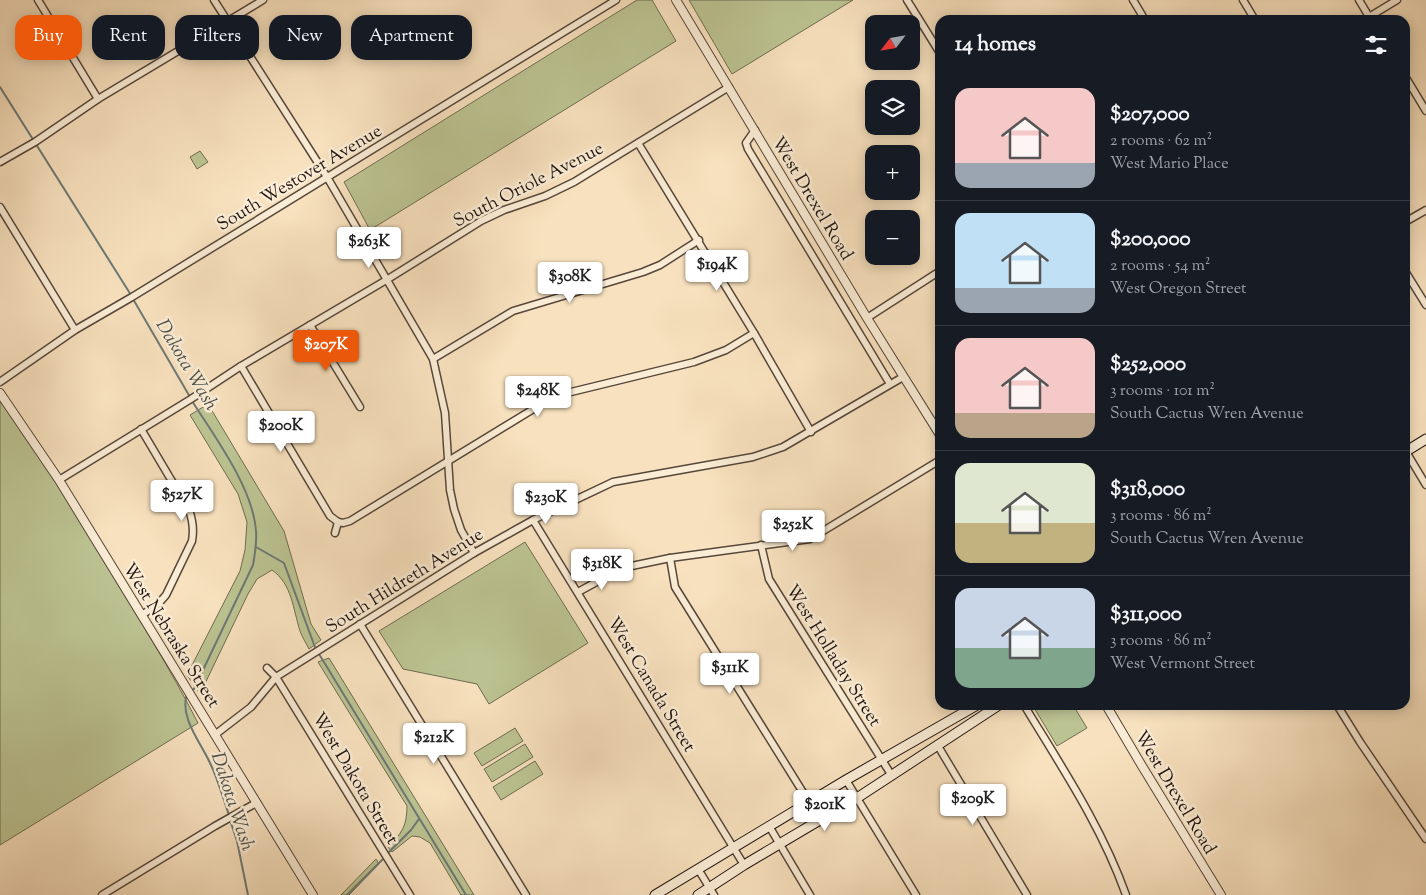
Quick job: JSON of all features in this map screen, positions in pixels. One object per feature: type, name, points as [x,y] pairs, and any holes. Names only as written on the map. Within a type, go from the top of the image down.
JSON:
[{"type":"main road","points":[[1410,448],[1426,439]]},
{"type":"main road","points":[[654,895],[846,780],[969,710]]},
{"type":"main road","points":[[698,895],[712,892],[744,866],[892,776],[991,710]]},
{"type":"street","points":[[38,0],[98,99]]},
{"type":"street","points":[[214,0],[224,15]]},
{"type":"street","points":[[239,15],[263,0]]},
{"type":"street","name":"South Westover Avenue","points":[[0,382],[75,330],[132,297],[616,0]]},
{"type":"street","name":"West Drexel Road","points":[[676,0],[867,318],[935,427]]},
{"type":"street","points":[[907,0],[935,46]]},
{"type":"street","points":[[1133,0],[1142,15]]},
{"type":"street","points":[[1244,0],[1252,15]]},
{"type":"street","points":[[1359,0],[1366,15]]},
{"type":"street","points":[[1374,15],[1398,0]]},
{"type":"street","points":[[0,162],[35,142],[98,99],[175,53]]},
{"type":"street","points":[[252,60],[327,177],[434,359],[445,413],[450,490],[457,520],[474,553]]},
{"type":"street","points":[[1410,85],[1426,112]]},
{"type":"street","name":"South Oriole Avenue","points":[[59,480],[241,366],[388,279],[481,221],[574,182],[729,87]]},
{"type":"street","name":"West Drexel Road","points":[[755,130],[746,143],[748,150],[890,384]]},
{"type":"street","points":[[638,143],[754,333],[811,432]]},
{"type":"street","points":[[0,207],[75,330]]},
{"type":"street","points":[[1410,219],[1426,210]]},
{"type":"street","points":[[434,359],[513,310],[643,272],[660,265],[698,240]]},
{"type":"street","points":[[867,318],[935,274]]},
{"type":"street","points":[[1410,279],[1426,306]]},
{"type":"street","points":[[310,325],[360,408]]},
{"type":"street","points":[[241,366],[330,516],[343,523],[350,521],[540,405],[567,393],[694,362],[726,350],[754,333]]},
{"type":"street","name":"South Hildreth Avenue","points":[[216,734],[251,707],[276,677],[474,553],[533,520],[613,482],[752,457],[783,448],[903,377]]},
{"type":"street","name":"West Nebraska Street","points":[[0,393],[59,480],[313,895]]},
{"type":"street","points":[[141,429],[189,510],[194,532],[192,542],[166,595],[159,603],[142,615]]},
{"type":"street","points":[[1410,459],[1426,485]]},
{"type":"street","points":[[578,592],[622,568],[670,558],[810,539],[935,463]]},
{"type":"street","name":"West Canada Street","points":[[533,520],[744,866]]},
{"type":"street","points":[[336,533],[338,522]]},
{"type":"street","name":"West Holladay Street","points":[[761,545],[769,579],[892,776]]},
{"type":"street","points":[[670,558],[675,586],[809,802],[819,822]]},
{"type":"street","points":[[360,624],[526,895]]},
{"type":"street","name":"West Dakota Street","points":[[267,668],[276,677],[410,895]]},
{"type":"street","points":[[1027,710],[1090,813],[1119,875],[1126,895]]},
{"type":"street","name":"West Drexel Road","points":[[1109,710],[1221,895]]},
{"type":"street","points":[[1340,710],[1426,839]]},
{"type":"street","points":[[938,746],[1027,895]]},
{"type":"street","points":[[846,780],[916,895]]},
{"type":"street","points":[[102,895],[214,826],[256,803]]},
{"type":"street","points":[[769,826],[810,895]]},
{"type":"street","points":[[698,869],[712,892]]},
{"type":"green space","points":[[637,0],[652,0],[676,41],[370,230],[344,182]]},
{"type":"green space","points":[[689,0],[853,0],[732,74]]},
{"type":"green space","points":[[200,151],[208,162],[197,169],[190,157]]},
{"type":"green space","points":[[0,400],[28,439],[67,500],[153,642],[198,723],[0,845]]},
{"type":"green space","points":[[208,404],[284,531],[311,624],[321,640],[309,649],[300,631],[288,590],[284,582],[272,570],[257,579],[248,594],[200,694],[187,675],[240,571],[245,550],[247,522],[238,494],[190,415]]},
{"type":"green space","points":[[525,542],[588,643],[489,704],[477,684],[403,669],[379,631]]},
{"type":"green space","points":[[329,658],[474,895],[461,895],[430,843],[420,837],[412,836],[392,852],[388,847],[403,829],[407,806],[318,662]]},
{"type":"green space","points":[[1035,710],[1076,710],[1087,728],[1057,746]]},
{"type":"green space","points":[[515,728],[523,741],[482,766],[474,753]]},
{"type":"green space","points":[[525,744],[533,757],[492,782],[484,769]]},
{"type":"green space","points":[[535,761],[543,774],[501,800],[493,787]]},
{"type":"green space","points":[[376,859],[379,864],[349,895],[341,895]]},
{"type":"waterway","name":"Dakota Wash","points":[[0,87],[131,295]]},
{"type":"waterway","name":"Dakota Wash","points":[[133,299],[190,397]]},
{"type":"waterway","name":"Dakota Wash","points":[[192,401],[232,463],[248,498],[256,531],[256,548],[253,565],[192,690]]},
{"type":"waterway","points":[[256,547],[284,563],[316,650]]},
{"type":"waterway","points":[[319,654],[466,895]]},
{"type":"waterway","name":"Dakota Wash","points":[[187,694],[185,703],[188,721],[213,769],[229,815]]},
{"type":"waterway","points":[[387,854],[411,830],[419,819]]},
{"type":"waterway","name":"Dakota Wash","points":[[230,820],[237,841],[248,895]]},
{"type":"waterway","points":[[347,895],[384,858]]}]
